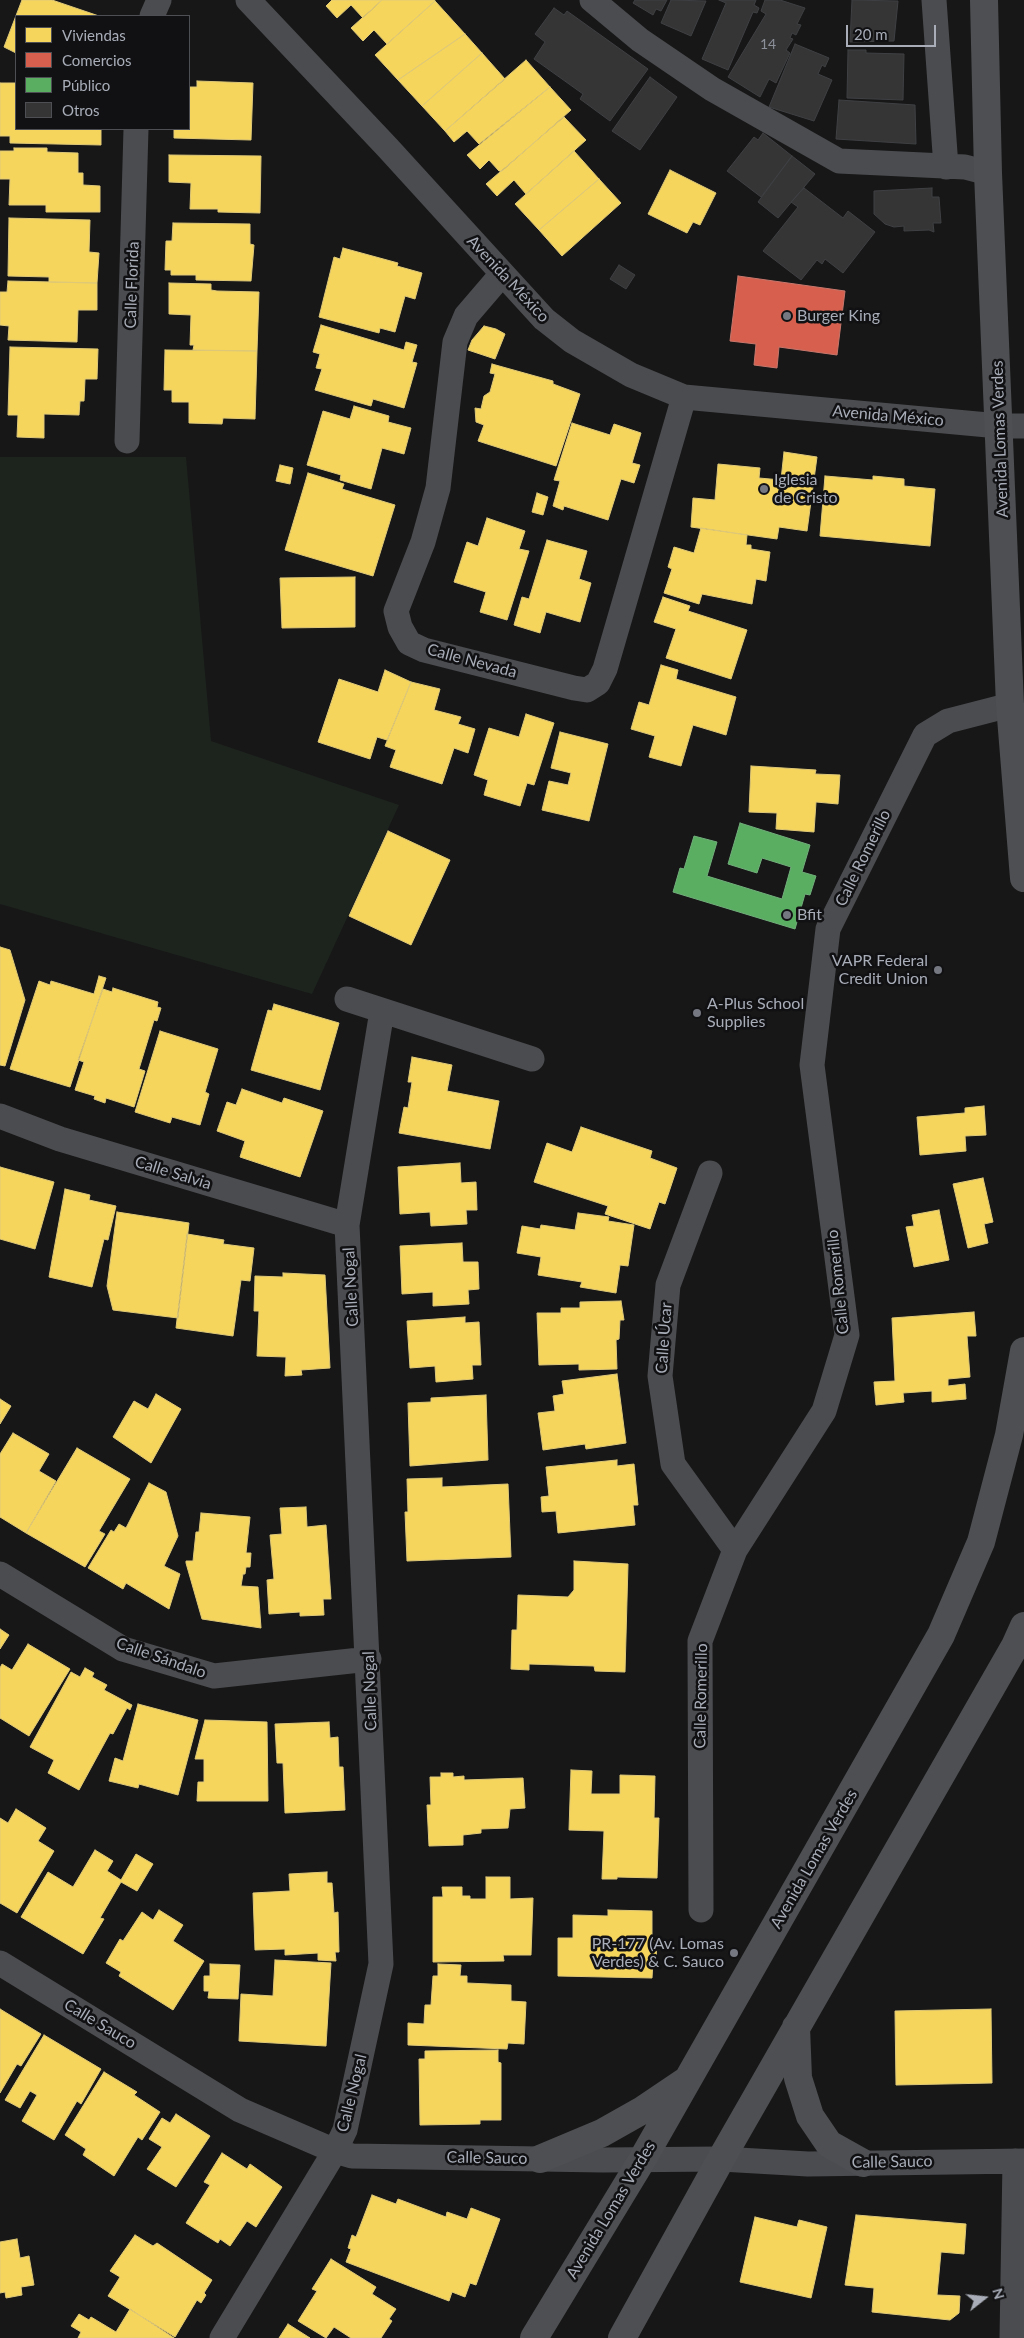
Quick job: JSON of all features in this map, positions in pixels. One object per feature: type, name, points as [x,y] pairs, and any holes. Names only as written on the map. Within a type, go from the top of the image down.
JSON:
[{"type":"main road","name":"Avenida Lomas Verdes","points":[[984,0],[988,173],[1012,426],[1010,706],[1024,878]]},
{"type":"main road","name":"Avenida Lomas Verdes","points":[[534,2338],[642,2160],[941,1635],[981,1542],[1009,1434],[1024,1351]]},
{"type":"main road","points":[[622,2338],[721,2159],[1010,1655],[1024,1626]]},
{"type":"main road","points":[[796,2027],[798,2078],[810,2116],[829,2144],[863,2163]]},
{"type":"main road","points":[[540,2159],[602,2133],[641,2111],[689,2078]]},
{"type":"street","points":[[152,15],[159,0]]},
{"type":"street","name":"Avenida México","points":[[248,0],[387,147],[544,319],[572,341],[631,375],[684,397],[1012,426]]},
{"type":"street","points":[[592,0],[640,40],[712,89],[839,161],[965,167],[988,173]]},
{"type":"street","points":[[934,0],[946,167]]},
{"type":"street","name":"Calle Florida","points":[[127,441],[136,130]]},
{"type":"street","name":"Calle Nevada","points":[[502,274],[466,316],[455,342],[438,488],[423,542],[396,611],[400,627],[409,643],[424,650],[574,688],[586,690],[598,683],[605,668],[684,397]]},
{"type":"street","name":"Calle Romerillo","points":[[701,1910],[700,1641],[735,1550],[824,1412],[847,1336],[812,1065],[828,929],[925,735],[948,721],[1010,706]]},
{"type":"street","points":[[347,998],[532,1059]]},
{"type":"street","name":"Calle Nogal","points":[[222,2338],[335,2151],[345,2130],[381,1964],[369,1659],[348,1225],[382,1011]]},
{"type":"street","name":"Calle Salvia","points":[[0,1116],[60,1139],[348,1225]]},
{"type":"street","name":"Calle Úcar","points":[[710,1173],[668,1285],[660,1376],[673,1464],[735,1550]]},
{"type":"street","name":"Calle Sándalo","points":[[0,1574],[123,1648],[214,1676],[369,1659]]},
{"type":"street","name":"Calle Sauco","points":[[0,1963],[240,2110],[335,2151],[352,2156],[642,2160],[721,2159],[808,2164],[1019,2161]]},
{"type":"street","points":[[1012,2338],[1019,2161]]},
{"type":"shaded area","points":[[0,457],[186,457],[211,741],[399,805],[312,994],[0,904]]},
{"type":"building: Viviendas","points":[[22,0],[52,0],[96,15],[16,15]]},
{"type":"building: Viviendas","points":[[332,0],[382,0],[363,18],[351,5],[337,18],[326,6]]},
{"type":"building: Viviendas","points":[[382,0],[435,1],[387,44],[374,30],[363,41],[351,28]]},
{"type":"building: Viviendas","points":[[435,1],[465,34],[398,80],[375,55]]},
{"type":"building: Viviendas","points":[[15,18],[15,52],[4,47]]},
{"type":"building: Viviendas","points":[[465,34],[482,53],[422,106],[398,80]]},
{"type":"building: Viviendas","points":[[482,53],[505,79],[445,131],[422,106]]},
{"type":"building: Viviendas","points":[[526,60],[550,87],[479,144],[467,131],[454,142],[445,131]]},
{"type":"building: Viviendas","points":[[197,81],[253,83],[251,140],[174,138],[174,130],[190,130],[190,87],[197,87]]},
{"type":"building: Viviendas","points":[[0,83],[15,83],[15,130],[101,130],[101,145],[10,143],[10,136],[0,136]]},
{"type":"building: Viviendas","points":[[550,87],[571,110],[502,171],[499,171],[489,160],[480,169],[467,155]]},
{"type":"building: Viviendas","points":[[564,117],[586,140],[526,194],[514,180],[497,196],[486,184]]},
{"type":"building: Viviendas","points":[[14,148],[47,148],[47,152],[78,153],[78,173],[83,173],[83,185],[100,186],[100,212],[46,212],[46,205],[9,205],[10,179],[0,179],[0,151],[14,151]]},
{"type":"building: Viviendas","points":[[574,151],[599,179],[539,230],[515,204]]},
{"type":"building: Viviendas","points":[[169,155],[261,156],[260,213],[218,212],[218,209],[190,209],[191,183],[169,182]]},
{"type":"building: Viviendas","points":[[670,170],[716,193],[700,225],[693,222],[687,233],[648,214]]},
{"type":"building: Viviendas","points":[[599,179],[621,203],[562,256],[539,230]]},
{"type":"building: Viviendas","points":[[9,218],[90,220],[89,252],[99,253],[97,283],[49,282],[49,277],[8,276]]},
{"type":"building: Viviendas","points":[[173,223],[250,224],[250,244],[254,245],[251,281],[196,280],[196,275],[171,275],[171,270],[165,270],[166,241],[172,241]]},
{"type":"building: Viviendas","points":[[343,248],[398,263],[397,266],[422,273],[415,299],[405,296],[395,332],[380,328],[379,333],[319,317],[334,257],[340,259]]},
{"type":"building: Viviendas","points":[[8,281],[97,283],[97,310],[78,310],[77,342],[8,340],[9,326],[0,325],[0,292],[7,292]]},
{"type":"building: Viviendas","points":[[169,283],[211,284],[211,290],[217,291],[259,292],[257,351],[193,350],[194,345],[190,345],[191,315],[169,314]]},
{"type":"building: Viviendas","points":[[321,325],[404,350],[406,342],[417,345],[412,362],[417,363],[404,408],[373,399],[371,406],[315,390],[322,369],[316,368],[320,354],[313,352]]},
{"type":"building: Viviendas","points":[[484,326],[505,334],[495,359],[468,350],[472,340]]},
{"type":"building: Viviendas","points":[[10,347],[98,349],[97,379],[85,379],[84,401],[80,401],[79,415],[44,414],[44,438],[17,437],[18,415],[8,415]]},
{"type":"building: Viviendas","points":[[165,350],[257,351],[255,419],[223,418],[222,424],[189,423],[189,402],[172,402],[172,390],[164,390]]},
{"type":"building: Viviendas","points":[[492,364],[553,381],[553,384],[580,394],[556,466],[478,441],[484,425],[476,422],[475,408],[481,409],[484,396],[490,392],[495,374],[490,373]]},
{"type":"building: Viviendas","points":[[354,406],[389,416],[388,422],[411,428],[404,454],[382,448],[371,489],[340,480],[341,475],[307,465],[323,411],[350,419]]},
{"type":"building: Viviendas","points":[[572,423],[610,435],[614,424],[641,433],[632,463],[640,465],[634,483],[621,479],[608,520],[564,506],[563,510],[553,506],[560,481],[554,480]]},
{"type":"building: Viviendas","name":"Iglesia de Cristo","points":[[784,452],[817,457],[807,531],[779,527],[777,539],[691,527],[693,498],[715,500],[718,464],[760,468],[759,478],[781,480]]},
{"type":"building: Viviendas","points":[[280,465],[293,468],[290,484],[276,481]]},
{"type":"building: Viviendas","points":[[308,473],[344,484],[342,489],[395,505],[373,576],[285,550]]},
{"type":"building: Viviendas","points":[[825,476],[873,480],[873,476],[904,479],[904,486],[935,489],[930,546],[820,536]]},
{"type":"building: Viviendas","points":[[537,493],[548,497],[543,515],[532,512]]},
{"type":"building: Viviendas","points":[[487,518],[525,531],[519,549],[529,551],[507,620],[480,612],[486,592],[454,582],[467,542],[478,546]]},
{"type":"building: Viviendas","points":[[701,528],[747,535],[746,545],[751,545],[751,549],[770,552],[766,581],[756,579],[752,604],[702,594],[699,604],[664,593],[672,569],[668,567],[674,547],[694,553]]},
{"type":"building: Viviendas","points":[[547,540],[587,551],[579,579],[591,583],[580,622],[546,612],[540,633],[514,625],[522,597],[529,599]]},
{"type":"building: Viviendas","points":[[355,577],[355,627],[282,628],[280,578]]},
{"type":"building: Viviendas","points":[[663,597],[690,606],[688,611],[747,630],[731,679],[666,658],[676,629],[654,622]]},
{"type":"building: Viviendas","points":[[661,665],[678,670],[676,679],[736,697],[726,735],[693,725],[681,766],[649,757],[655,736],[631,729],[639,702],[649,705]]},
{"type":"building: Viviendas","points":[[385,670],[411,682],[387,740],[377,737],[370,759],[318,742],[339,679],[378,692]]},
{"type":"building: Viviendas","points":[[411,682],[440,689],[434,710],[461,717],[458,724],[475,729],[468,753],[454,748],[442,784],[390,767],[396,750],[385,746]]},
{"type":"building: Viviendas","points":[[526,714],[554,723],[534,785],[527,783],[520,806],[484,795],[488,780],[474,775],[489,728],[519,737]]},
{"type":"building: Viviendas","points":[[560,732],[608,744],[589,821],[542,810],[549,781],[568,785],[571,773],[551,768]]},
{"type":"building: Viviendas","points":[[751,766],[816,770],[815,774],[840,775],[838,804],[816,802],[814,832],[776,829],[777,813],[749,812]]},
{"type":"building: Viviendas","points":[[388,831],[450,860],[411,945],[349,916]]},
{"type":"building: Viviendas","points":[[0,947],[10,950],[25,1000],[5,1066],[0,1065]]},
{"type":"building: Viviendas","points":[[99,976],[106,978],[70,1087],[10,1069],[39,981],[50,985],[51,981],[94,994]]},
{"type":"building: Viviendas","points":[[113,988],[158,1002],[157,1007],[161,1008],[157,1021],[154,1020],[139,1069],[145,1071],[134,1107],[106,1098],[105,1103],[94,1099],[95,1096],[75,1090],[84,1062],[78,1060],[103,989],[112,992]]},
{"type":"building: Viviendas","points":[[274,1004],[339,1023],[320,1090],[251,1070],[268,1010],[272,1011]]},
{"type":"building: Viviendas","points":[[160,1031],[218,1049],[205,1092],[209,1094],[200,1125],[172,1117],[170,1123],[135,1112]]},
{"type":"building: Viviendas","points":[[412,1057],[452,1065],[447,1091],[499,1101],[490,1149],[399,1133],[404,1107],[408,1108],[412,1082],[408,1082]]},
{"type":"building: Viviendas","points":[[242,1089],[282,1103],[284,1098],[323,1111],[300,1177],[240,1157],[245,1141],[217,1131],[227,1102],[236,1105]]},
{"type":"building: Viviendas","points":[[984,1106],[986,1135],[965,1136],[966,1151],[920,1155],[917,1117],[965,1113],[965,1108]]},
{"type":"building: Viviendas","points":[[581,1127],[652,1151],[650,1158],[677,1168],[665,1204],[659,1202],[650,1229],[605,1214],[608,1206],[534,1182],[547,1143],[572,1152]]},
{"type":"building: Viviendas","points":[[460,1163],[461,1183],[476,1182],[477,1210],[466,1210],[467,1224],[431,1226],[430,1212],[400,1214],[398,1167]]},
{"type":"building: Viviendas","points":[[0,1167],[54,1182],[35,1249],[0,1239]]},
{"type":"building: Viviendas","points":[[983,1178],[993,1222],[984,1224],[988,1243],[968,1248],[953,1184]]},
{"type":"building: Viviendas","points":[[65,1189],[90,1195],[89,1200],[116,1206],[108,1240],[104,1239],[92,1287],[49,1277]]},
{"type":"building: Viviendas","points":[[939,1210],[949,1260],[914,1267],[906,1227],[914,1226],[912,1215]]},
{"type":"building: Viviendas","points":[[117,1212],[189,1223],[178,1318],[113,1310],[107,1286]]},
{"type":"building: Viviendas","points":[[578,1213],[609,1217],[608,1221],[634,1225],[628,1266],[620,1265],[616,1293],[580,1287],[582,1282],[538,1275],[541,1257],[517,1253],[522,1226],[540,1229],[541,1225],[575,1230]]},
{"type":"building: Viviendas","points":[[187,1234],[224,1240],[223,1244],[254,1248],[250,1281],[241,1280],[233,1336],[176,1328]]},
{"type":"building: Viviendas","points":[[462,1243],[463,1262],[478,1262],[479,1289],[468,1290],[469,1304],[433,1306],[433,1292],[402,1294],[400,1246]]},
{"type":"building: Viviendas","points":[[283,1273],[325,1275],[330,1368],[301,1370],[302,1375],[285,1376],[286,1357],[257,1356],[259,1311],[254,1311],[255,1276],[283,1277]]},
{"type":"building: Viviendas","points":[[621,1301],[624,1320],[620,1320],[619,1339],[616,1340],[617,1369],[579,1370],[579,1364],[539,1365],[537,1313],[561,1313],[561,1308],[580,1308],[580,1302]]},
{"type":"building: Viviendas","points":[[974,1312],[976,1336],[967,1336],[970,1377],[948,1379],[948,1386],[965,1384],[966,1399],[932,1402],[932,1391],[903,1393],[904,1402],[876,1405],[874,1382],[895,1381],[892,1318]]},
{"type":"building: Viviendas","points":[[465,1317],[465,1323],[479,1322],[481,1365],[472,1365],[473,1379],[436,1382],[435,1366],[410,1368],[407,1321]]},
{"type":"building: Viviendas","points":[[617,1374],[626,1443],[586,1449],[585,1444],[543,1450],[538,1413],[555,1411],[553,1396],[564,1394],[562,1381]]},
{"type":"building: Viviendas","points":[[156,1394],[181,1409],[151,1463],[113,1437],[134,1401],[148,1409]]},
{"type":"building: Viviendas","points":[[486,1395],[488,1460],[410,1466],[408,1403],[431,1402],[431,1398]]},
{"type":"building: Viviendas","points":[[0,1399],[11,1406],[0,1424]]},
{"type":"building: Viviendas","points":[[13,1433],[49,1454],[39,1471],[56,1481],[26,1533],[0,1517],[0,1454]]},
{"type":"building: Viviendas","points":[[77,1448],[130,1479],[99,1531],[105,1534],[85,1567],[26,1533]]},
{"type":"building: Viviendas","points":[[617,1460],[617,1466],[634,1464],[638,1505],[633,1505],[635,1525],[558,1533],[556,1511],[542,1512],[541,1497],[549,1496],[546,1467]]},
{"type":"building: Viviendas","points":[[442,1478],[442,1487],[508,1484],[511,1557],[407,1561],[405,1512],[408,1512],[407,1479]]},
{"type":"building: Viviendas","points":[[149,1483],[166,1492],[178,1536],[164,1566],[180,1574],[169,1609],[126,1583],[123,1589],[88,1568],[111,1530],[114,1532],[119,1524],[126,1528]]},
{"type":"building: Viviendas","points":[[306,1507],[307,1527],[326,1525],[331,1599],[323,1599],[324,1615],[300,1616],[300,1612],[269,1614],[267,1580],[274,1579],[270,1535],[282,1534],[280,1508]]},
{"type":"building: Viviendas","points":[[201,1513],[250,1517],[246,1553],[251,1553],[250,1567],[246,1567],[241,1586],[258,1587],[261,1628],[202,1619],[186,1563],[186,1561],[193,1561],[196,1532],[199,1532]]},
{"type":"building: Viviendas","points":[[574,1561],[628,1564],[625,1672],[595,1671],[594,1666],[529,1664],[529,1670],[511,1669],[512,1630],[517,1630],[518,1595],[568,1597],[574,1590]]},
{"type":"building: Viviendas","points":[[0,1629],[9,1635],[0,1649]]},
{"type":"building: Viviendas","points":[[28,1644],[70,1669],[29,1736],[0,1718],[0,1668],[2,1664],[12,1670]]},
{"type":"building: Viviendas","points":[[85,1668],[94,1673],[92,1677],[107,1685],[104,1690],[132,1705],[130,1710],[127,1708],[113,1734],[110,1733],[79,1790],[48,1773],[54,1760],[30,1747],[71,1672],[80,1677]]},
{"type":"building: Viviendas","points":[[138,1704],[198,1720],[178,1795],[139,1784],[138,1788],[109,1781],[115,1758],[123,1761]]},
{"type":"building: Viviendas","points":[[205,1720],[267,1722],[268,1801],[197,1801],[198,1782],[204,1782],[204,1759],[195,1759]]},
{"type":"building: Viviendas","points":[[329,1722],[330,1738],[338,1737],[339,1767],[343,1767],[345,1810],[285,1813],[283,1763],[277,1763],[275,1724]]},
{"type":"building: Viviendas","points":[[571,1770],[592,1771],[591,1794],[620,1794],[620,1775],[655,1776],[654,1818],[659,1818],[657,1878],[617,1877],[617,1879],[602,1879],[604,1831],[569,1830]]},
{"type":"building: Viviendas","points":[[441,1773],[453,1773],[453,1777],[464,1776],[464,1780],[523,1778],[525,1808],[510,1809],[508,1828],[481,1829],[481,1833],[463,1835],[463,1845],[429,1846],[427,1805],[431,1805],[430,1777],[441,1777]]},
{"type":"building: Viviendas","points":[[16,1809],[46,1828],[38,1841],[54,1851],[17,1913],[0,1903],[0,1818],[8,1823]]},
{"type":"building: Viviendas","points":[[95,1850],[113,1861],[107,1871],[121,1880],[136,1854],[153,1864],[137,1891],[121,1882],[100,1918],[104,1919],[83,1954],[21,1917],[48,1872],[73,1887]]},
{"type":"building: Viviendas","points":[[327,1872],[327,1883],[332,1883],[334,1913],[338,1912],[339,1952],[335,1952],[336,1961],[318,1960],[318,1953],[285,1955],[285,1949],[255,1950],[253,1893],[290,1891],[289,1874]]},
{"type":"building: Viviendas","points":[[486,1877],[510,1877],[510,1899],[533,1898],[531,1955],[503,1955],[504,1961],[433,1962],[433,1897],[443,1897],[442,1887],[462,1887],[462,1896],[470,1896],[470,1899],[486,1899]]},
{"type":"building: Viviendas","points":[[159,1910],[183,1925],[173,1941],[204,1961],[173,2010],[119,1976],[121,1972],[106,1963],[120,1939],[123,1941],[142,1912],[153,1920]]},
{"type":"building: Viviendas","points":[[608,1910],[652,1911],[652,1940],[657,1940],[656,1962],[653,1962],[652,1978],[558,1976],[558,1938],[573,1938],[573,1915],[608,1916]]},
{"type":"building: Viviendas","points":[[275,1960],[331,1963],[326,2046],[239,2041],[241,1994],[273,1996]]},
{"type":"building: Viviendas","points":[[210,1964],[240,1965],[238,1999],[208,1998],[209,1991],[204,1991],[204,1976],[210,1976]]},
{"type":"building: Viviendas","points":[[438,1964],[461,1965],[460,1976],[467,1976],[467,1983],[511,1985],[511,2001],[526,2002],[524,2044],[508,2043],[507,2049],[408,2045],[408,2023],[424,2024],[425,2005],[431,2005],[433,1976],[438,1976]]},
{"type":"building: Viviendas","points":[[0,2009],[41,2034],[21,2066],[17,2064],[0,2093]]},
{"type":"building: Viviendas","points":[[991,2009],[992,2083],[896,2085],[895,2011]]},
{"type":"building: Viviendas","points":[[44,2035],[101,2069],[81,2104],[77,2101],[54,2140],[22,2121],[37,2095],[30,2091],[20,2108],[5,2100]]},
{"type":"building: Viviendas","points":[[498,2050],[498,2062],[501,2063],[501,2120],[480,2120],[480,2124],[420,2125],[419,2059],[425,2059],[425,2051]]},
{"type":"building: Viviendas","points":[[104,2072],[137,2092],[134,2095],[160,2112],[142,2140],[138,2137],[114,2176],[83,2155],[86,2149],[65,2135]]},
{"type":"building: Viviendas","points":[[176,2114],[210,2136],[176,2187],[147,2169],[162,2147],[149,2139],[162,2118],[170,2123]]},
{"type":"building: Viviendas","points":[[222,2153],[247,2169],[250,2164],[282,2187],[256,2227],[247,2221],[230,2246],[220,2239],[218,2243],[186,2223],[210,2185],[204,2182]]},
{"type":"building: Viviendas","points":[[372,2195],[396,2204],[398,2199],[446,2217],[447,2212],[467,2219],[471,2208],[500,2219],[476,2285],[470,2283],[465,2297],[452,2292],[449,2301],[346,2262],[351,2249],[348,2248],[352,2235],[356,2237]]},
{"type":"building: Viviendas","points":[[856,2215],[966,2224],[964,2254],[941,2252],[937,2295],[960,2296],[959,2313],[950,2320],[872,2312],[874,2288],[845,2285]]},
{"type":"building: Viviendas","points":[[755,2217],[797,2227],[799,2220],[827,2227],[811,2298],[740,2282]]},
{"type":"building: Viviendas","points":[[135,2235],[153,2246],[157,2243],[212,2280],[204,2293],[206,2295],[201,2303],[197,2300],[175,2337],[108,2296],[120,2277],[110,2271]]},
{"type":"building: Viviendas","points":[[17,2239],[20,2258],[29,2256],[34,2285],[21,2287],[22,2295],[6,2298],[5,2292],[0,2293],[0,2242]]},
{"type":"building: Viviendas","points":[[331,2259],[376,2287],[372,2294],[396,2309],[389,2319],[392,2321],[381,2338],[351,2338],[334,2327],[326,2338],[298,2321],[317,2291],[312,2289]]},
{"type":"building: Viviendas","points":[[130,2309],[174,2338],[78,2338],[81,2332],[71,2326],[79,2314],[89,2320],[91,2317],[116,2332]]},
{"type":"building: Viviendas","points":[[288,2324],[310,2338],[279,2338]]},
{"type":"building: Comercios","name":"Burger King","points":[[738,276],[845,291],[837,355],[779,347],[777,368],[754,365],[756,344],[730,341]]},
{"type":"building: Público","points":[[740,823],[810,845],[802,872],[816,876],[810,895],[805,894],[795,929],[673,892],[680,868],[684,869],[694,836],[717,842],[707,876],[782,899],[791,867],[762,858],[757,873],[728,864]]},
{"type":"building: Otros","points":[[635,0],[667,0],[661,11],[656,9],[653,15],[633,3]]},
{"type":"building: Otros","points":[[671,0],[706,1],[691,36],[661,23]]},
{"type":"building: Otros","points":[[719,0],[756,0],[754,5],[759,8],[757,13],[753,12],[728,70],[702,59],[726,3]]},
{"type":"building: Otros","points":[[765,0],[780,0],[805,8],[797,24],[801,25],[796,35],[792,33],[790,38],[793,39],[786,50],[790,53],[776,83],[769,79],[760,97],[728,77],[766,14],[761,11]]},
{"type":"building: Otros","points":[[852,0],[898,1],[894,41],[850,42]]},
{"type":"building: Otros","points":[[554,8],[564,15],[567,11],[648,69],[610,121],[580,99],[583,94],[534,59],[545,42],[535,34]]},
{"type":"building: Otros","points":[[795,44],[829,58],[825,67],[822,65],[818,74],[832,80],[814,121],[769,107]]},
{"type":"building: Otros","points":[[848,50],[866,50],[866,53],[904,54],[903,100],[847,98]]},
{"type":"building: Otros","points":[[650,77],[677,97],[640,150],[612,131]]},
{"type":"building: Otros","points":[[839,100],[915,105],[916,144],[836,139]]},
{"type":"building: Otros","points":[[763,133],[792,156],[761,197],[727,171],[754,137],[758,140]]},
{"type":"building: Otros","points":[[792,156],[815,174],[778,218],[758,202]]},
{"type":"building: Otros","points":[[804,188],[843,218],[848,211],[875,232],[843,273],[825,259],[822,264],[817,260],[801,280],[763,251],[798,207],[791,202]]},
{"type":"building: Otros","points":[[932,188],[932,197],[939,197],[941,223],[933,223],[934,232],[929,230],[904,231],[904,226],[894,227],[885,224],[874,214],[874,191]]},
{"type":"building: Otros","points":[[619,265],[635,275],[626,289],[610,279]]},
{"type":"place","name":"Burger King","points":[[787,316]]},
{"type":"place","name":"Iglesia de Cristo","points":[[764,489]]},
{"type":"place","name":"Bfit","points":[[787,915]]},
{"type":"place","name":"VAPR Federal Credit Union","points":[[938,970]]},
{"type":"place","name":"A-Plus School Supplies","points":[[697,1013]]},
{"type":"place","name":"PR-177 (Av. Lomas Verdes) & C. Sauco","points":[[734,1953]]}]
